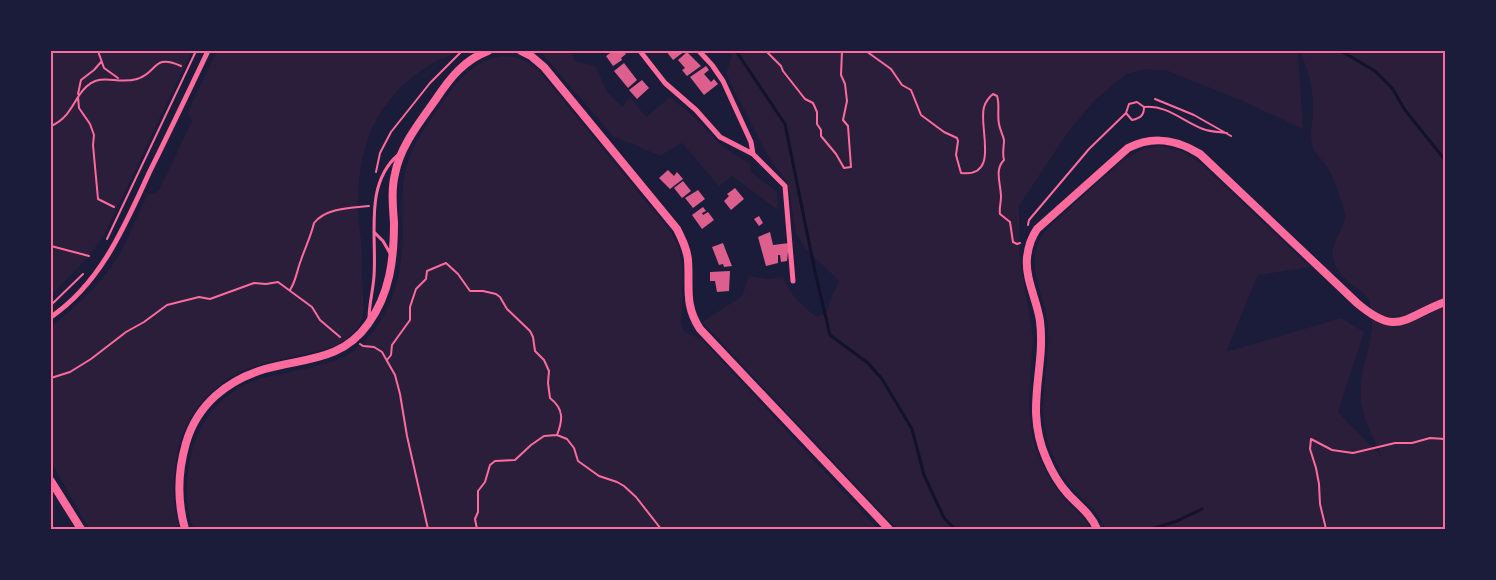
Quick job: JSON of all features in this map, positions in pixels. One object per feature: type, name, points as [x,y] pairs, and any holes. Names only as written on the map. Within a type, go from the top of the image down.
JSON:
[{"type":"street","points":[[51,317],[82,291],[115,245],[208,51]]},
{"type":"street","points":[[185,529],[180,500],[181,464],[189,433],[198,417],[210,401],[227,386],[245,376],[341,350],[354,340],[369,323],[383,295],[392,268],[394,244],[393,187],[402,151],[415,129],[452,77],[465,64],[488,51]]},
{"type":"street","points":[[521,51],[531,56],[544,67],[677,229],[686,248],[688,259],[689,306],[700,329],[889,529]]},
{"type":"street","points":[[640,51],[665,83],[696,110],[720,137],[753,154],[785,186],[793,282]]},
{"type":"street","points":[[699,51],[718,72],[750,142],[753,154]]},
{"type":"street","points":[[1096,529],[1089,515],[1059,483],[1046,459],[1038,435],[1035,406],[1041,333],[1040,321],[1028,275],[1027,259],[1029,244],[1037,229],[1128,148],[1146,141],[1164,139],[1179,143],[1200,154],[1357,303],[1379,318],[1390,322],[1404,322],[1445,302]]},
{"type":"street","points":[[51,481],[80,529]]},
{"type":"lane","points":[[369,323],[369,308],[374,275],[375,202],[382,175],[391,161],[402,151]]},
{"type":"lane","points":[[374,232],[383,241],[391,254],[392,268]]},
{"type":"path","points":[[98,51],[101,62],[108,72],[120,79]]},
{"type":"path","points":[[104,244],[196,51]]},
{"type":"path","points":[[766,51],[781,66],[805,99],[813,103],[818,112],[817,124],[821,130],[821,136],[836,154],[844,168],[848,168],[851,167],[848,126],[843,120],[847,101],[842,75],[842,51]]},
{"type":"path","points":[[866,51],[891,70],[902,85],[911,90],[922,115],[944,132],[957,138],[956,155],[961,173],[974,171],[983,162],[986,146],[983,126],[984,106],[993,94],[997,96],[999,124],[1004,140],[1002,155],[1004,160],[1000,166],[999,176],[1000,214],[1010,222],[1013,242],[1017,244],[1021,242]]},
{"type":"path","points":[[51,126],[59,122],[68,113],[86,86],[95,81],[141,78],[154,65],[164,61],[174,62],[181,66]]},
{"type":"path","points":[[101,62],[81,80],[78,87],[78,97],[79,108],[90,124],[94,135],[93,145],[98,199],[114,207]]},
{"type":"path","points":[[1155,99],[1194,115],[1231,136]]},
{"type":"path","points":[[1027,227],[1030,220],[1089,149],[1126,113],[1129,104],[1137,102],[1144,106],[1152,106],[1170,112],[1205,130],[1227,133]]},
{"type":"path","points":[[1126,113],[1132,120],[1139,119],[1144,113],[1144,106]]},
{"type":"path","points":[[290,290],[294,284],[300,261],[305,253],[317,219],[322,218],[328,212],[371,206]]},
{"type":"path","points":[[51,246],[89,256]]},
{"type":"path","points":[[386,361],[391,355],[392,345],[410,320],[410,307],[416,289],[426,279],[427,272],[446,263],[458,274],[470,291],[483,291],[500,297],[508,309],[530,331],[536,351],[544,360],[549,371],[550,398],[557,403],[560,410],[561,424],[557,435]]},
{"type":"path","points":[[51,305],[85,272]]},
{"type":"path","points":[[51,378],[70,372],[91,359],[126,332],[144,322],[167,305],[181,303],[198,297],[210,299],[254,283],[278,282],[312,307],[320,320],[340,338],[354,340],[363,346],[374,347],[382,352],[395,375],[400,394],[407,436],[428,529]]},
{"type":"path","points":[[477,529],[475,519],[478,512],[478,492],[485,482],[490,465],[495,461],[515,460],[541,437],[548,435],[557,435],[571,443],[578,460],[599,476],[617,482],[636,497],[661,529]]},
{"type":"path","points":[[1326,529],[1320,504],[1316,468],[1310,449],[1311,438],[1332,450],[1353,452],[1396,443],[1412,443],[1430,438],[1445,440]]},
{"type":"shaded area","points":[[51,51],[192,51],[104,235],[89,256],[51,295]]},
{"type":"shaded area","points":[[217,51],[456,51],[425,68],[404,84],[381,112],[370,134],[363,158],[358,194],[364,310],[362,320],[356,330],[341,343],[328,348],[253,367],[239,373],[226,380],[203,400],[187,425],[177,454],[174,492],[175,511],[180,529],[89,529],[51,462],[51,326],[80,302],[106,274],[120,253],[148,194],[156,193],[159,190],[192,121],[188,112]]},
{"type":"shaded area","points":[[540,51],[572,51],[574,61],[595,66],[608,93],[622,107],[630,97],[646,117],[670,97],[693,116],[722,146],[750,164],[751,172],[777,192],[778,210],[732,176],[719,186],[682,143],[660,156],[613,136]]},
{"type":"shaded area","points":[[729,51],[1296,51],[1298,53],[1303,129],[1238,99],[1168,71],[1147,69],[1126,74],[1095,100],[1068,132],[1019,206],[1020,259],[1033,338],[1029,413],[1033,440],[1050,479],[1062,496],[1086,521],[1091,529],[897,529],[702,322],[742,296],[749,276],[767,279],[783,277],[797,300],[817,317],[827,312],[829,302],[839,281],[805,248],[796,234],[788,184],[765,151],[726,74],[732,56]]},
{"type":"shaded area","points":[[1300,51],[1445,51],[1445,529],[1105,529],[1099,516],[1069,485],[1064,477],[1051,451],[1046,434],[1043,401],[1048,353],[1047,319],[1035,271],[1035,255],[1039,241],[1048,228],[1124,159],[1143,149],[1159,146],[1168,147],[1185,153],[1200,163],[1310,267],[1258,275],[1226,352],[1341,318],[1364,332],[1338,412],[1382,457],[1366,422],[1360,391],[1362,373],[1371,338],[1370,302],[1365,294],[1344,278],[1337,269],[1332,255],[1334,243],[1342,227],[1345,215],[1332,176],[1315,152],[1312,144],[1312,89]]},
{"type":"shaded area","points":[[502,56],[522,60],[531,64],[539,71],[672,233],[679,249],[682,264],[681,322],[683,331],[702,340],[878,529],[194,529],[188,505],[187,480],[193,446],[207,418],[228,395],[242,386],[258,379],[318,366],[340,358],[361,345],[371,334],[387,308],[398,279],[403,230],[402,201],[405,173],[411,153],[432,118],[462,78],[483,62]]},
{"type":"building","points":[[613,51],[624,51],[626,54],[621,58],[622,60],[613,66],[606,56]]},
{"type":"building","points":[[666,51],[685,51],[673,60]]},
{"type":"building","points":[[687,52],[701,66],[687,76],[682,70],[685,68],[678,60]]},
{"type":"building","points":[[624,63],[637,80],[628,88],[614,71]]},
{"type":"building","points":[[706,66],[709,70],[704,74],[711,82],[714,79],[718,84],[704,95],[690,77]]},
{"type":"building","points":[[642,80],[649,88],[637,99],[629,90]]},
{"type":"building","points":[[668,170],[674,176],[677,172],[683,179],[670,189],[659,178]]},
{"type":"building","points":[[683,181],[691,191],[682,198],[674,188]]},
{"type":"building","points":[[735,188],[744,199],[731,210],[724,201],[729,196],[727,194]]},
{"type":"building","points":[[698,190],[705,199],[693,208],[685,198]]},
{"type":"building","points":[[703,207],[706,211],[702,213],[703,215],[708,212],[714,220],[702,229],[692,215]]},
{"type":"building","points":[[759,216],[763,223],[759,226],[754,219]]},
{"type":"building","points":[[770,232],[773,245],[789,243],[787,261],[781,262],[780,255],[778,255],[778,263],[766,266],[758,237]]},
{"type":"building","points":[[723,243],[732,266],[724,267],[723,264],[719,265],[712,247]]},
{"type":"building","points":[[730,271],[729,291],[717,292],[715,281],[710,281],[710,272]]},
{"type":"waterway","points":[[736,51],[785,124],[815,272],[830,335],[868,363],[882,379],[912,429],[924,475],[944,518],[955,529]]},
{"type":"waterway","points":[[1341,51],[1375,71],[1392,88],[1405,110],[1445,160]]},
{"type":"waterway","points":[[1152,529],[1177,521],[1202,509]]}]
